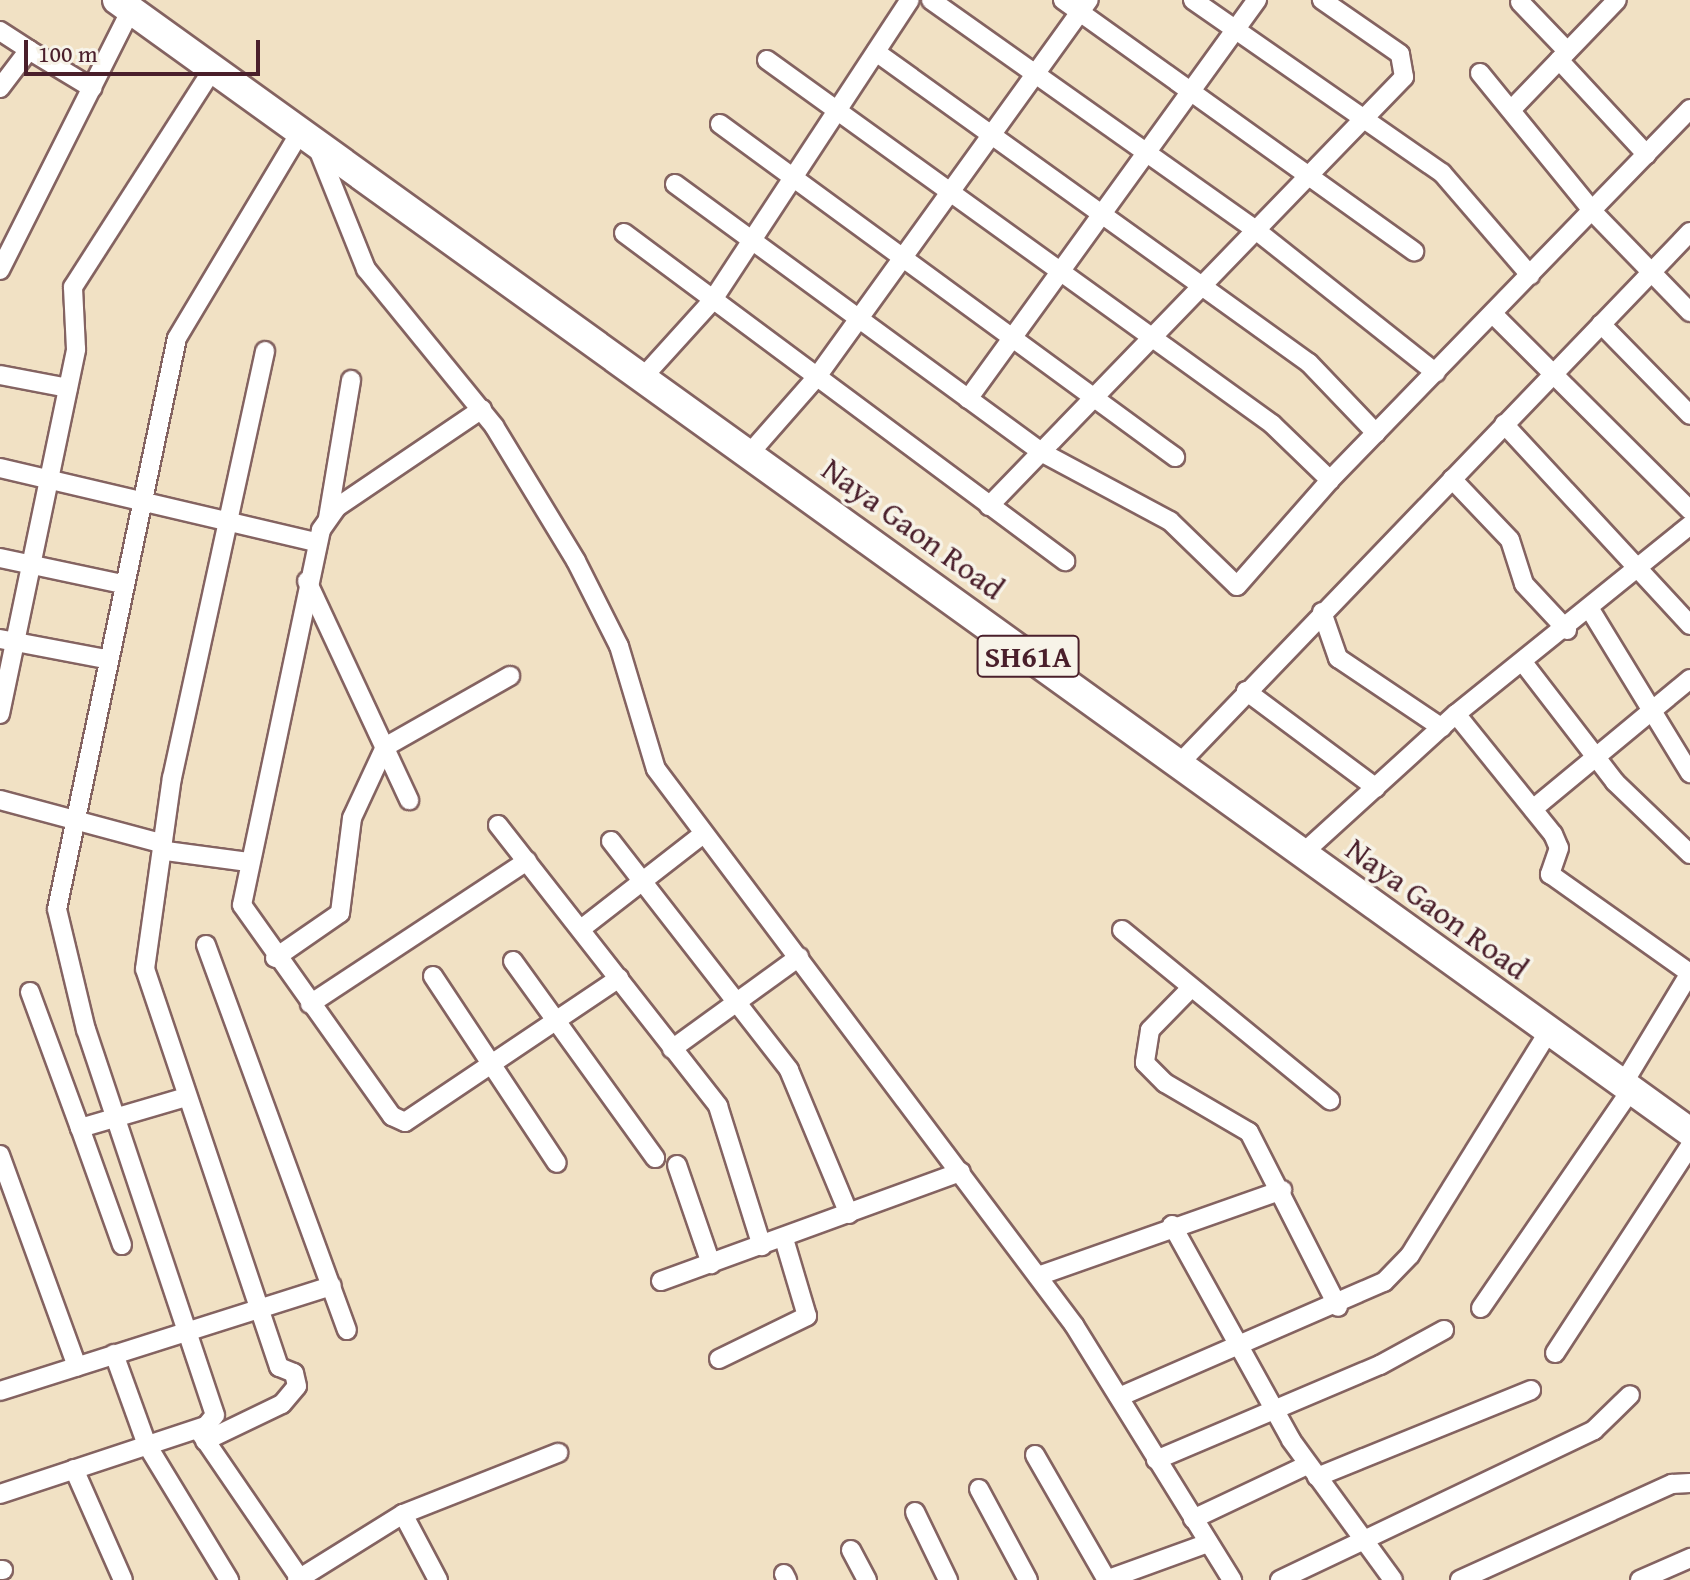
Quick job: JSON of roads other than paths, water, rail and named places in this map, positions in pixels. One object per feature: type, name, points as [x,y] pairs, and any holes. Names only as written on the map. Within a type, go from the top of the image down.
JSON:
[{"type":"main road","name":"SH61A","points":[[124,5],[313,140]]},
{"type":"main road","name":"Naya Gaon Road","points":[[313,140],[645,375],[1178,765],[1688,1130]]},
{"type":"street","points":[[645,375],[712,301],[910,0]]},
{"type":"street","points":[[931,0],[1257,231],[1436,373]]},
{"type":"street","points":[[1063,0],[1085,6],[1192,93],[1414,251]]},
{"type":"street","points":[[1193,0],[1366,118],[1454,183],[1530,275]]},
{"type":"street","points":[[968,399],[1150,157],[1257,0]]},
{"type":"street","points":[[989,506],[1154,342],[1404,77],[1406,61],[1322,0]]},
{"type":"street","points":[[1512,109],[1617,0]]},
{"type":"street","points":[[1520,2],[1647,155]]},
{"type":"street","points":[[0,270],[92,88],[124,5]]},
{"type":"street","points":[[750,453],[816,378],[860,320],[1085,6]]},
{"type":"street","points":[[0,31],[92,88]]},
{"type":"street","points":[[0,88],[19,54],[29,50]]},
{"type":"street","points":[[876,52],[1309,363],[1376,433]]},
{"type":"street","points":[[767,60],[950,192],[1060,278],[1272,424],[1330,480]]},
{"type":"street","points":[[0,714],[8,641],[30,566],[76,349],[73,287],[213,69]]},
{"type":"street","points":[[1480,73],[1594,213],[1690,312]]},
{"type":"street","points":[[675,184],[753,238],[1043,453],[1170,521],[1237,586],[1330,480],[1594,213],[1690,109]]},
{"type":"street","points":[[720,124],[904,258],[1012,342],[1097,399],[1175,457]]},
{"type":"street","points":[[313,140],[366,269],[482,409],[576,561],[619,646],[656,769],[1038,1276],[1119,1397],[1232,1580]]},
{"type":"street","points":[[313,140],[177,338],[137,499],[122,584],[71,819],[57,928],[116,1117],[191,1329],[215,1409],[207,1435],[219,1461],[300,1579],[403,1514],[558,1453]]},
{"type":"street","points":[[1178,765],[1690,232]]},
{"type":"street","points":[[624,233],[1065,561]]},
{"type":"street","points":[[1493,314],[1690,510]]},
{"type":"street","points":[[1601,324],[1690,415]]},
{"type":"street","points":[[0,1494],[147,1445],[207,1435],[294,1395],[294,1373],[279,1367],[145,969],[161,843],[265,351]]},
{"type":"street","points":[[0,375],[68,388]]},
{"type":"street","points":[[351,380],[328,518],[316,542],[248,862],[244,913],[397,1120],[425,1114],[619,978]]},
{"type":"street","points":[[328,518],[482,409]]},
{"type":"street","points":[[1504,424],[1643,567],[1690,625]]},
{"type":"street","points":[[0,468],[316,542]]},
{"type":"street","points":[[1452,479],[1510,540],[1524,584],[1567,630]]},
{"type":"street","points":[[1302,854],[1456,714],[1525,665],[1690,525]]},
{"type":"street","points":[[0,558],[122,584]]},
{"type":"street","points":[[307,581],[409,800]]},
{"type":"street","points":[[1591,611],[1690,773]]},
{"type":"street","points":[[1322,612],[1338,658],[1442,728]]},
{"type":"street","points":[[8,641],[106,659]]},
{"type":"street","points":[[1525,665],[1596,757],[1690,854]]},
{"type":"street","points":[[275,958],[340,913],[352,818],[385,747],[510,676]]},
{"type":"street","points":[[1533,809],[1690,679]]},
{"type":"street","points":[[1246,691],[1376,788]]},
{"type":"street","points":[[1456,714],[1533,809],[1559,848],[1550,874],[1690,973],[1627,1087],[1481,1308]]},
{"type":"street","points":[[0,800],[161,843],[166,851],[248,862]]},
{"type":"street","points":[[498,825],[619,978],[727,1125],[762,1246]]},
{"type":"street","points":[[581,929],[703,834]]},
{"type":"street","points":[[611,841],[738,1001],[803,1096],[849,1214]]},
{"type":"street","points":[[310,1004],[527,861]]},
{"type":"street","points":[[1122,930],[1189,990],[1330,1100]]},
{"type":"street","points":[[206,945],[347,1330]]},
{"type":"street","points":[[672,1049],[799,957]]},
{"type":"street","points":[[513,961],[559,1020],[655,1158]]},
{"type":"street","points":[[433,976],[557,1163]]},
{"type":"street","points":[[1189,990],[1150,1030],[1142,1049],[1155,1077],[1249,1132],[1282,1190],[1338,1307]]},
{"type":"street","points":[[30,992],[122,1245]]},
{"type":"street","points":[[1119,1397],[1338,1307],[1384,1282],[1410,1255],[1549,1031]]},
{"type":"street","points":[[80,1128],[186,1097]]},
{"type":"street","points":[[1555,1353],[1688,1130]]},
{"type":"street","points":[[0,1155],[77,1366]]},
{"type":"street","points":[[677,1165],[711,1264]]},
{"type":"street","points":[[661,1281],[784,1239],[961,1172]]},
{"type":"street","points":[[1038,1276],[1172,1225],[1282,1190]]},
{"type":"street","points":[[1172,1225],[1312,1471],[1393,1580]]},
{"type":"street","points":[[719,1359],[807,1316],[784,1239]]},
{"type":"street","points":[[1,1389],[332,1286]]},
{"type":"street","points":[[1156,1460],[1276,1412],[1444,1330]]},
{"type":"street","points":[[114,1354],[147,1445],[229,1580]]},
{"type":"street","points":[[1193,1519],[1312,1471],[1531,1390]]},
{"type":"street","points":[[1280,1580],[1366,1543],[1607,1420],[1630,1395]]},
{"type":"street","points":[[1035,1455],[1106,1580],[1208,1543]]},
{"type":"street","points":[[74,1469],[123,1580]]},
{"type":"street","points":[[1460,1580],[1672,1484],[1690,1483]]},
{"type":"street","points":[[979,1489],[1028,1580]]},
{"type":"street","points":[[915,1512],[948,1580]]},
{"type":"street","points":[[403,1514],[438,1580]]},
{"type":"street","points":[[851,1550],[867,1580]]},
{"type":"street","points":[[1640,1580],[1690,1558]]}]
